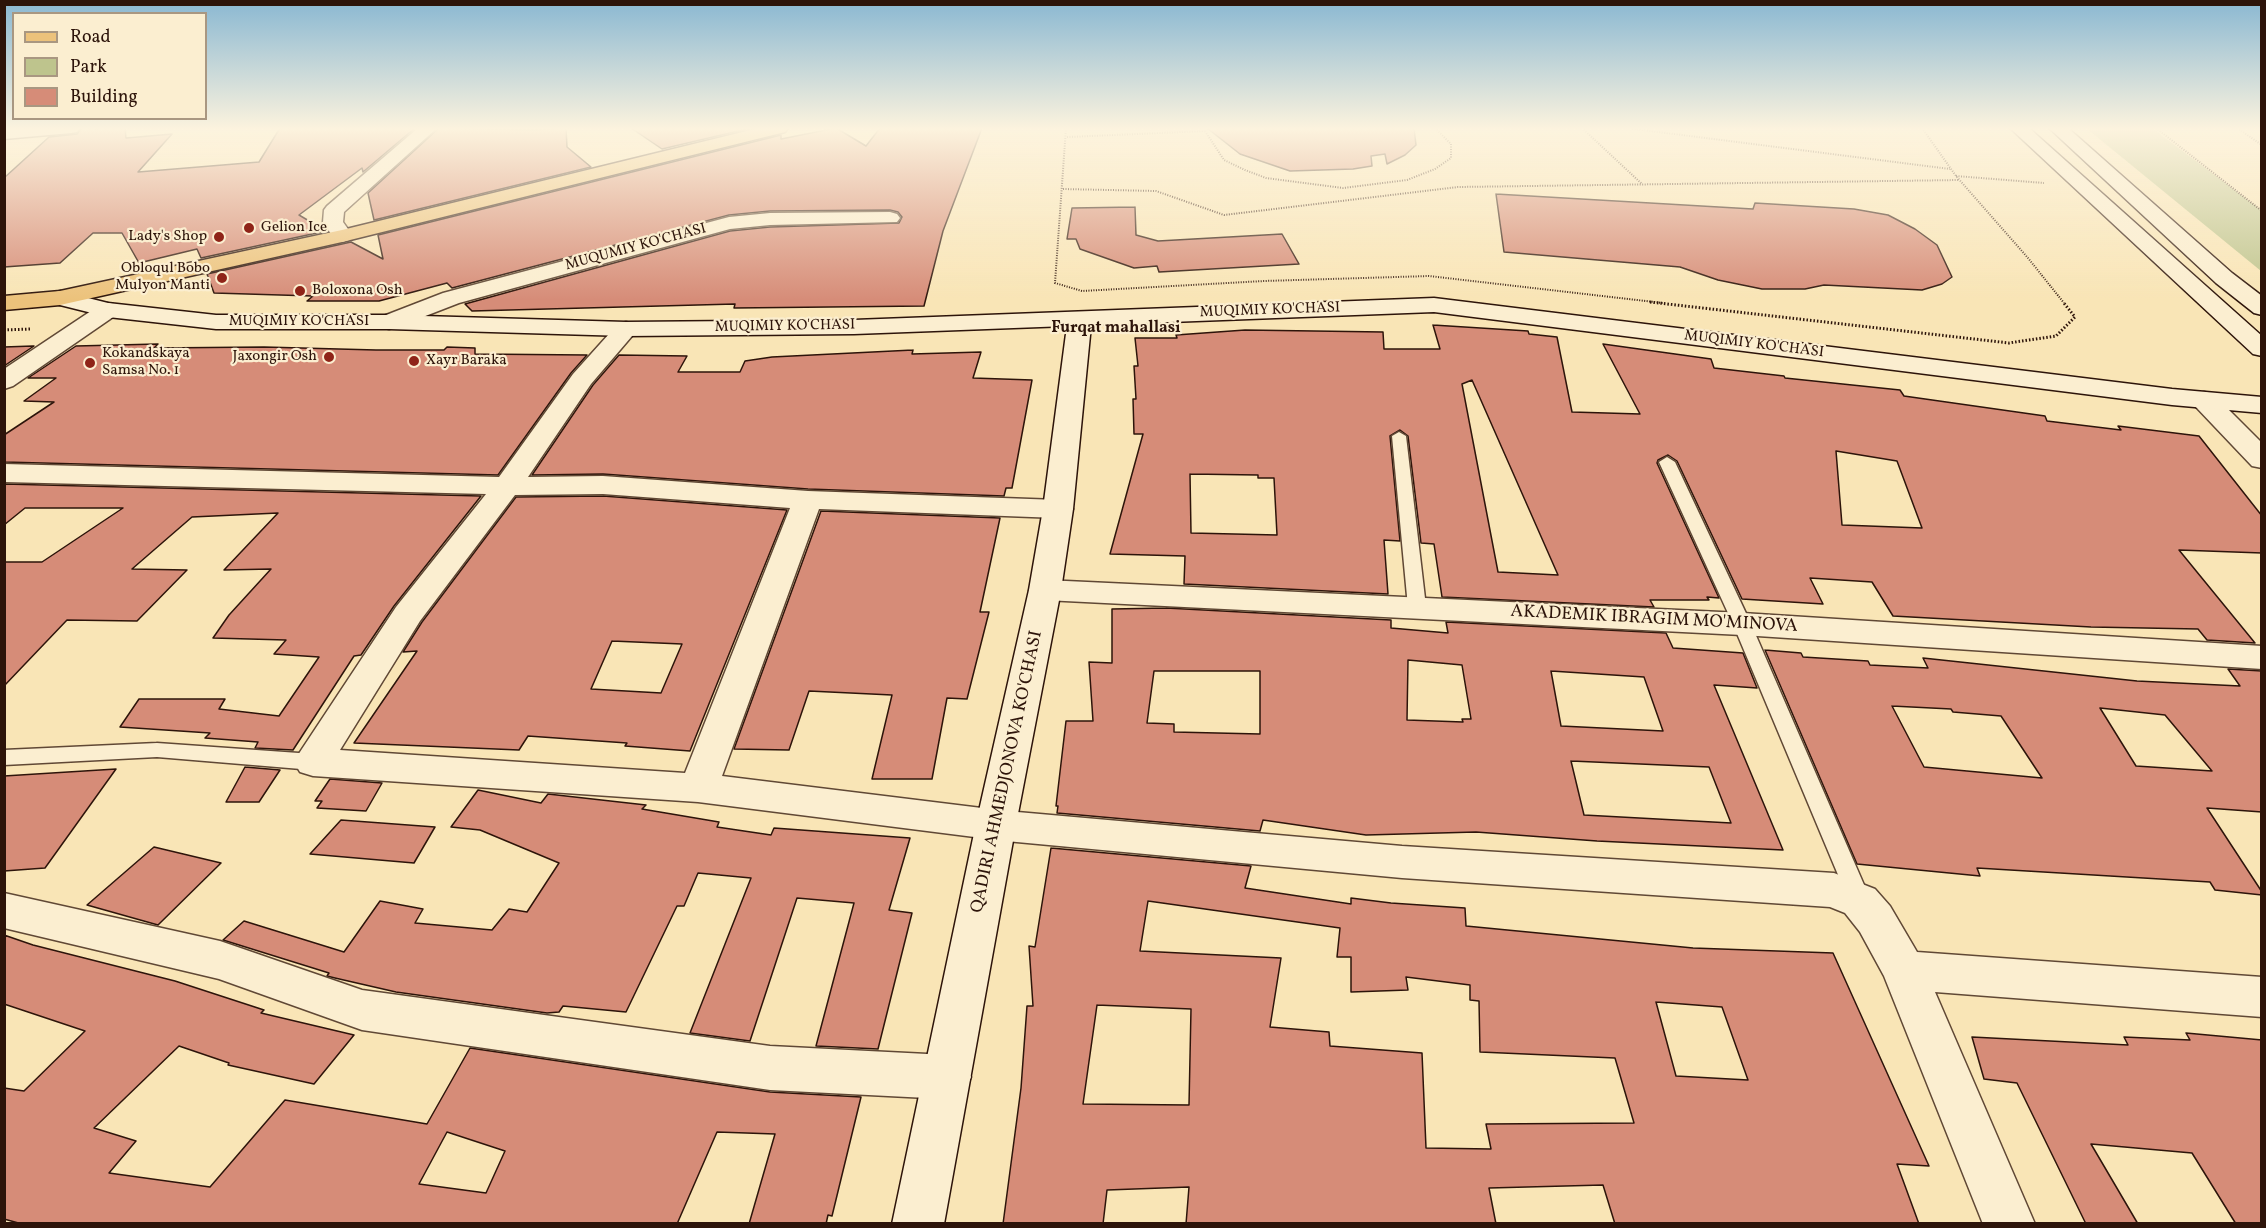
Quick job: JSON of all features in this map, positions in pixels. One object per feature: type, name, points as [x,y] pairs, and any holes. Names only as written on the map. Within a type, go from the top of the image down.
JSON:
[{"type":"main road","points":[[4,303],[60,298],[342,236],[546,185]]},
{"type":"street","points":[[342,236],[333,222],[334,210],[362,185]]},
{"type":"street","points":[[2080,185],[2262,349]]},
{"type":"street","points":[[2099,185],[2124,187],[2224,278],[2262,308]]},
{"type":"street","name":"MUQUMIY KO'CHASI","points":[[389,322],[451,298],[729,223],[770,219],[890,218]]},
{"type":"street","name":"MUQIMIY KO'CHASI","points":[[60,298],[108,310],[216,322],[389,322],[626,329],[854,327],[1434,305],[2204,400],[2262,405]]},
{"type":"street","points":[[4,381],[108,310]]},
{"type":"street","name":"QADIRI AHMEDJONOVA KO'CHASI","points":[[918,1224],[1001,825],[1045,590],[1058,509],[1080,318]]},
{"type":"street","points":[[626,329],[582,379],[507,486],[408,615],[313,762],[698,788],[1001,825],[1402,862],[1834,890],[1860,901],[1875,918],[1904,970],[2009,1224]]},
{"type":"street","points":[[2204,400],[2262,460]]},
{"type":"street","points":[[4,473],[507,486],[603,485],[808,500],[1058,509]]},
{"type":"street","points":[[698,788],[808,500]]},
{"type":"street","name":"AKADEMIK IBRAGIM MO'MINOVA","points":[[1045,590],[1742,624],[2262,658]]},
{"type":"street","points":[[4,910],[220,960],[362,1010],[770,1068],[947,1077]]},
{"type":"street","points":[[1904,970],[2262,997]]},
{"type":"lane","points":[[1399,436],[1417,607]]},
{"type":"lane","points":[[1667,462],[1742,624],[1860,901]]},
{"type":"lane","points":[[4,758],[32,754],[157,750],[313,762]]},
{"type":"path","points":[[1063,185],[1056,283],[1082,291],[1264,281],[1428,276],[2009,343],[2056,336],[2075,317],[2028,258],[1965,185]]},
{"type":"path","points":[[1322,185],[1343,188],[1365,185]]},
{"type":"path","points":[[1063,189],[1156,191],[1224,215],[1458,187],[1615,185]]},
{"type":"path","points":[[2229,185],[2262,211]]},
{"type":"path","points":[[4,330],[76,332]]},
{"type":"green space","points":[[2156,185],[2228,185],[2261,210],[2261,271]]},
{"type":"building","points":[[4,185],[339,185],[299,215],[326,231],[201,258],[197,249],[139,263],[122,233],[93,233],[60,263],[4,267]]},
{"type":"building","points":[[376,185],[516,185],[374,220],[368,193]]},
{"type":"building","points":[[578,185],[960,185],[943,231],[924,306],[734,308],[735,304],[472,311],[465,304],[730,231],[770,227],[899,223],[902,217],[898,212],[890,210],[770,211],[729,215],[452,288],[447,283],[379,301],[307,301],[313,296],[214,293],[207,274],[351,242],[383,259],[378,235]]},
{"type":"building","points":[[1496,194],[1753,209],[1755,203],[1854,209],[1888,215],[1915,229],[1937,245],[1952,277],[1942,284],[1922,290],[1824,285],[1805,289],[1762,289],[1718,280],[1680,267],[1504,252]]},
{"type":"building","points":[[1135,207],[1136,235],[1158,241],[1282,234],[1299,264],[1159,272],[1157,266],[1134,268],[1080,249],[1076,239],[1067,239],[1072,208]]},
{"type":"building","points":[[1433,325],[1528,331],[1529,334],[1557,337],[1572,412],[1640,414],[1603,344],[1711,359],[1714,368],[1900,390],[1904,396],[2045,416],[2047,421],[2121,430],[2118,426],[2199,436],[2262,516],[2262,553],[2179,550],[2255,643],[2207,640],[2198,629],[2091,627],[1893,616],[1872,582],[1810,578],[1823,604],[1742,599],[1677,461],[1668,455],[1658,460],[1657,463],[1719,598],[1650,600],[1654,607],[1442,597],[1434,544],[1421,543],[1408,436],[1400,430],[1390,436],[1400,541],[1384,540],[1388,594],[1184,584],[1185,556],[1110,554],[1143,434],[1134,434],[1133,399],[1136,399],[1134,366],[1138,366],[1135,338],[1177,338],[1176,335],[1245,330],[1383,332],[1384,349],[1440,349]],"holes":[[[1472,380],[1558,575],[1498,572],[1462,384]],[[1836,451],[1897,461],[1922,528],[1842,525]],[[1190,474],[1258,475],[1258,478],[1274,478],[1277,535],[1191,533]]]},
{"type":"building","points":[[158,344],[154,348],[444,350],[447,347],[475,348],[475,354],[587,355],[571,373],[498,475],[4,462],[4,435],[54,402],[24,401],[56,378],[28,378],[76,346]]},
{"type":"building","points":[[34,346],[4,366],[4,347]]},
{"type":"building","points":[[913,350],[912,354],[981,352],[973,378],[1032,380],[1012,488],[1006,488],[1004,496],[808,489],[603,474],[532,475],[593,385],[619,355],[687,356],[678,372],[740,372],[745,361],[772,357]]},
{"type":"building","points":[[4,484],[481,496],[394,606],[361,655],[354,656],[293,750],[255,748],[258,742],[205,738],[210,733],[120,727],[139,699],[225,699],[219,709],[279,716],[319,657],[274,654],[286,640],[213,638],[229,615],[271,569],[224,570],[278,513],[192,517],[132,569],[187,570],[137,621],[67,620],[4,686],[4,562],[42,562],[123,508],[25,508],[4,525]]},
{"type":"building","points":[[603,496],[787,510],[690,751],[625,746],[627,743],[528,736],[519,750],[354,743],[417,651],[403,652],[422,622],[516,497]],"holes":[[[612,641],[682,644],[661,693],[591,689]]]},
{"type":"building","points":[[821,511],[1000,518],[980,612],[989,612],[967,699],[947,698],[932,779],[872,779],[892,695],[809,691],[789,750],[734,749]]},
{"type":"building","points":[[1166,608],[1391,620],[1391,628],[1448,633],[1446,622],[1666,633],[1673,648],[1743,653],[1757,688],[1714,685],[1783,850],[1597,841],[1476,832],[1366,835],[1263,820],[1260,831],[1057,813],[1066,721],[1093,721],[1089,662],[1112,663],[1112,609]],"holes":[[[1408,660],[1462,665],[1471,719],[1462,719],[1463,722],[1407,720]],[[1154,671],[1260,671],[1260,734],[1174,732],[1174,724],[1147,723]],[[1551,671],[1644,677],[1663,731],[1561,726]],[[1571,761],[1709,767],[1731,823],[1584,815]]]},
{"type":"building","points":[[1765,650],[1801,653],[1803,657],[1868,661],[1870,665],[1928,668],[1923,658],[2137,681],[2240,686],[2228,669],[2262,671],[2262,812],[2207,808],[2262,895],[2215,890],[2210,882],[1977,868],[1980,876],[1857,864]],"holes":[[[1892,706],[1951,709],[1953,712],[2001,716],[2042,778],[1924,767]],[[2100,708],[2165,715],[2212,771],[2136,766]]]},
{"type":"building","points":[[245,767],[280,770],[259,802],[226,802]]},
{"type":"building","points":[[116,769],[45,868],[4,871],[4,776]]},
{"type":"building","points":[[330,779],[382,783],[366,811],[317,808],[322,801],[315,801]]},
{"type":"building","points":[[478,790],[541,803],[548,794],[646,805],[642,809],[719,822],[717,827],[771,835],[774,828],[910,838],[889,910],[912,913],[878,1049],[816,1046],[854,903],[797,898],[750,1041],[690,1033],[751,878],[698,873],[684,906],[677,906],[626,1012],[563,1006],[559,1012],[547,1013],[396,992],[327,976],[329,973],[223,940],[244,921],[344,952],[380,901],[423,909],[415,923],[492,930],[509,909],[527,912],[559,863],[480,830],[451,827]]},
{"type":"building","points":[[341,820],[435,827],[414,863],[310,854]]},
{"type":"building","points":[[154,847],[221,863],[158,925],[87,905]]},
{"type":"building","points":[[1051,848],[1251,866],[1245,888],[1351,904],[1351,898],[1465,908],[1466,926],[1693,948],[1833,953],[1929,1166],[1897,1164],[1919,1224],[1615,1224],[1603,1185],[1489,1188],[1496,1224],[1186,1224],[1189,1187],[1107,1190],[1103,1224],[1003,1224],[1021,1088],[1027,1006],[1033,1006],[1029,946],[1035,947]],"holes":[[[1148,901],[1340,928],[1337,957],[1351,957],[1351,992],[1408,990],[1406,977],[1470,985],[1470,1000],[1479,1001],[1480,1052],[1615,1058],[1634,1123],[1486,1124],[1491,1149],[1426,1148],[1422,1053],[1330,1046],[1329,1032],[1270,1027],[1281,958],[1140,951]],[[1656,1002],[1722,1007],[1748,1080],[1676,1076]],[[1097,1005],[1191,1009],[1189,1105],[1083,1104]]]},
{"type":"building","points":[[4,935],[33,945],[175,981],[264,1010],[261,1013],[354,1035],[314,1084],[228,1065],[229,1063],[179,1046],[94,1128],[136,1141],[109,1173],[210,1187],[285,1100],[427,1124],[470,1048],[770,1092],[861,1097],[832,1216],[828,1215],[826,1224],[749,1224],[775,1134],[717,1132],[677,1224],[22,1224],[4,1219],[4,1088],[24,1091],[85,1031],[4,1004]],"holes":[[[447,1132],[505,1151],[486,1193],[419,1184]]]},
{"type":"building","points":[[2186,1033],[2262,1040],[2262,1224],[2236,1224],[2192,1153],[2091,1144],[2138,1224],[2086,1224],[2017,1083],[1984,1079],[1972,1037],[2128,1045],[2124,1037],[2190,1040]]},
{"type":"place","name":"Gelion Ice","points":[[249,228]]},
{"type":"place","name":"Lady's Shop","points":[[219,237]]},
{"type":"place","name":"Obloqul Bobo Mulyon Manti","points":[[222,278]]},
{"type":"place","name":"Boloxona Osh","points":[[300,291]]},
{"type":"place","name":"Jaxongir Osh","points":[[329,357]]},
{"type":"place","name":"Xayr Baraka","points":[[414,361]]},
{"type":"place","name":"Kokandskaya Samsa No. 1","points":[[90,363]]},
{"type":"district","name":"Furqat mahallasi","points":[[1116,329]]}]
